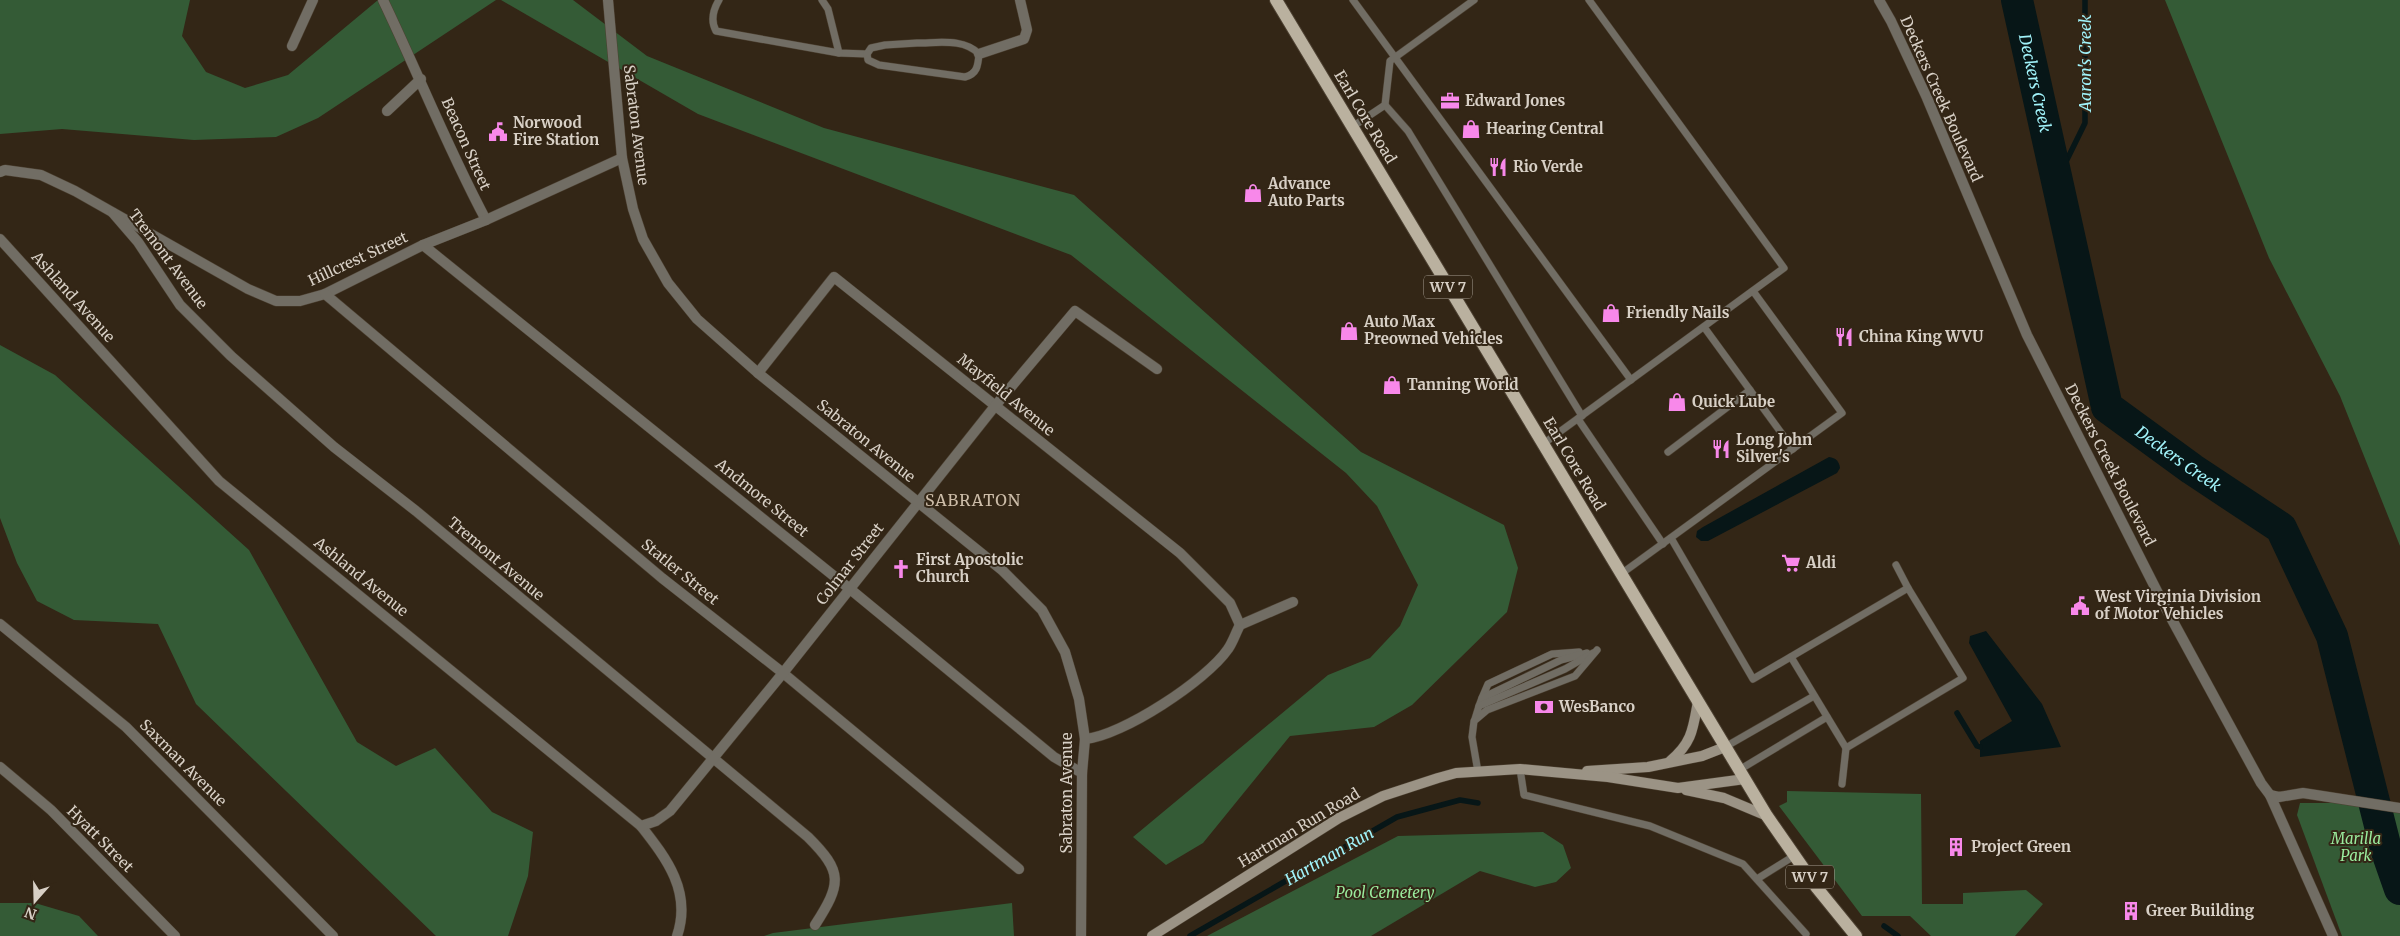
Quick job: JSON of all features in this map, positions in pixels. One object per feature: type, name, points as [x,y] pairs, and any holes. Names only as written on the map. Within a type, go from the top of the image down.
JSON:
[{"type":"main road","name":"Earl Core Road","points":[[1276,0],[1767,816],[1817,888],[1856,936]]},
{"type":"main road","points":[[1669,762],[1683,750],[1693,732],[1698,702]]},
{"type":"main road","name":"Hartman Run Road","points":[[1564,773],[1648,767],[1702,756],[1725,747]]},
{"type":"main road","name":"Hartman Run Road","points":[[1152,936],[1355,810],[1407,787],[1456,773],[1520,769],[1678,788],[1742,775]]},
{"type":"main road","points":[[1678,788],[1724,798],[1767,816]]},
{"type":"street","points":[[292,46],[313,0]]},
{"type":"street","name":"Beacon Street","points":[[383,0],[421,79],[466,183],[486,220]]},
{"type":"street","name":"Sabraton Avenue","points":[[608,0],[622,158],[633,208],[643,238],[668,283],[697,319],[758,373],[1002,570],[1042,610],[1064,652],[1079,699],[1085,739],[1082,773],[1081,936]]},
{"type":"street","points":[[979,54],[1024,39],[1027,30],[1020,0]]},
{"type":"street","name":"Deckers Creek Boulevard","points":[[1878,0],[1892,21],[1927,98],[2027,335],[2163,603],[2261,783],[2270,795],[2333,936]]},
{"type":"street","points":[[387,111],[421,79]]},
{"type":"street","name":"Hillcrest Street","points":[[0,172],[6,170],[41,175],[113,212],[231,280],[276,301],[300,301],[325,294],[423,245],[486,220],[622,158]]},
{"type":"street","name":"Tremont Avenue","points":[[113,212],[138,242],[180,305],[231,356],[334,447],[808,836],[828,857],[834,871],[834,886],[828,905],[815,925]]},
{"type":"street","name":"Ashland Avenue","points":[[0,239],[219,481],[641,826],[668,860],[680,889],[682,922],[678,936]]},
{"type":"street","name":"Andmore Street","points":[[423,245],[850,589],[1054,757],[1082,773]]},
{"type":"street","name":"Mayfield Avenue","points":[[758,373],[834,277],[1180,553],[1230,603],[1240,625]]},
{"type":"street","name":"Statler Street","points":[[325,294],[654,571],[783,674],[1019,868]]},
{"type":"street","name":"Colmar Street","points":[[641,826],[656,821],[670,811],[783,674],[995,406],[1075,311],[1156,369]]},
{"type":"street","points":[[1085,739],[1106,734],[1134,720],[1196,683],[1228,649],[1240,625],[1293,602]]},
{"type":"street","name":"Saxman Avenue","points":[[0,624],[126,728],[333,936]]},
{"type":"street","name":"Hyatt Street","points":[[0,767],[50,810],[175,936]]},
{"type":"street","points":[[2270,795],[2279,797],[2303,794],[2400,808]]},
{"type":"lane","points":[[719,0],[713,14],[713,25],[716,31],[839,53],[867,54]]},
{"type":"lane","points":[[822,0],[828,9],[839,53]]},
{"type":"lane","points":[[1353,0],[1631,380]]},
{"type":"lane","points":[[1474,0],[1390,61],[1385,105],[1408,132],[1580,417],[1663,544]]},
{"type":"lane","points":[[1543,444],[1784,268],[1589,0]]},
{"type":"lane","points":[[959,44],[973,47],[979,54],[977,70],[972,75],[965,77],[872,64],[868,60],[867,54],[871,48],[885,45],[959,44]]},
{"type":"lane","points":[[1352,127],[1385,105]]},
{"type":"lane","points":[[1621,574],[1842,413],[1753,291]]},
{"type":"lane","points":[[1704,327],[1793,449]]},
{"type":"lane","points":[[1668,452],[1750,390]]},
{"type":"lane","points":[[1670,538],[1753,679],[1908,588]]},
{"type":"lane","points":[[1846,748],[1963,678],[1896,565]]},
{"type":"lane","points":[[1478,772],[1472,737],[1474,721],[1482,698],[1561,660],[1597,650]]},
{"type":"lane","points":[[1479,706],[1565,669],[1597,650]]},
{"type":"lane","points":[[1474,721],[1487,710],[1575,676],[1597,650]]},
{"type":"lane","points":[[1791,657],[1846,748],[1842,784]]},
{"type":"lane","points":[[1725,747],[1814,696]]},
{"type":"lane","points":[[1742,775],[1827,717]]},
{"type":"lane","points":[[1520,769],[1524,795],[1650,826],[1743,864],[1806,934]]},
{"type":"lane","points":[[1757,879],[1794,856]]},
{"type":"green space","points":[[0,0],[190,0],[182,36],[206,72],[245,88],[288,75],[378,0],[496,0],[318,118],[276,137],[194,140],[62,129],[0,134]]},
{"type":"green space","points":[[501,0],[573,0],[647,56],[824,128],[1074,195],[1361,452],[1504,525],[1518,568],[1507,612],[1412,705],[1374,727],[1290,736],[1203,843],[1166,865],[1133,837],[1328,675],[1370,658],[1400,626],[1418,585],[1377,506],[1346,473],[1071,255],[698,114]]},
{"type":"green space","points":[[2165,0],[2400,0],[2400,546],[2340,396],[2269,258]]},
{"type":"green space","points":[[0,345],[55,375],[249,550],[357,742],[396,766],[435,748],[492,812],[533,832],[528,876],[508,936],[436,936],[196,704],[158,624],[74,620],[37,601],[17,563],[0,518]]},
{"type":"green space","points":[[1787,791],[1921,794],[1922,904],[1963,904],[1963,893],[2026,890],[2043,904],[2015,936],[1931,936],[1910,916],[1862,916],[1779,806],[1787,802]]},
{"type":"green space","name":"Marilla Park","points":[[2300,803],[2366,803],[2400,808],[2400,936],[2342,936],[2297,815]]},
{"type":"green space","name":"Pool Cemetery","points":[[1543,832],[1563,845],[1571,868],[1556,882],[1535,887],[1480,871],[1371,936],[1207,936],[1398,836]]},
{"type":"green space","points":[[0,903],[35,903],[79,916],[98,936],[0,936]]},
{"type":"green space","points":[[1012,903],[1014,936],[764,936],[773,933]]},
{"type":"shaded area","points":[[1829,457],[1837,460],[1839,463],[1840,468],[1837,473],[1708,541],[1701,541],[1696,537],[1697,531],[1703,527]]},
{"type":"shaded area","points":[[1986,631],[2042,704],[2061,747],[1980,757],[1980,741],[2012,721],[1969,643],[1970,636]]},
{"type":"waterway","name":"Deckers Creek","points":[[2017,0],[2107,407],[2192,469],[2281,528],[2332,636],[2386,849],[2400,889]]},
{"type":"waterway","name":"Aaron's Creek","points":[[2057,180],[2085,123],[2085,0]]},
{"type":"waterway","points":[[1957,713],[1977,746],[1980,747]]},
{"type":"waterway","name":"Hartman Run","points":[[1190,936],[1397,817],[1460,800],[1478,803]]},
{"type":"waterway","name":"Hartman Run","points":[[1884,926],[1898,936]]},
{"type":"place","name":"Edward Jones","points":[[1450,101]]},
{"type":"place","name":"Hearing Central","points":[[1471,129]]},
{"type":"place","name":"Norwood Fire Station","points":[[498,132]]},
{"type":"place","name":"Rio Verde","points":[[1498,167]]},
{"type":"place","name":"Advance Auto Parts","points":[[1253,193]]},
{"type":"place","name":"Friendly Nails","points":[[1611,313]]},
{"type":"place","name":"Auto Max Preowned Vehicles","points":[[1349,331]]},
{"type":"place","name":"China King WVU","points":[[1844,337]]},
{"type":"place","name":"Tanning World","points":[[1392,385]]},
{"type":"place","name":"Quick Lube","points":[[1677,402]]},
{"type":"place","name":"Long John Silver's","points":[[1721,449]]},
{"type":"place","name":"Aldi","points":[[1791,563]]},
{"type":"place","name":"First Apostolic Church","points":[[901,569]]},
{"type":"place","name":"West Virginia Division of Motor Vehicles","points":[[2080,606]]},
{"type":"place","name":"WesBanco","points":[[1544,707]]},
{"type":"place","name":"Project Green","points":[[1956,847]]},
{"type":"place","name":"Greer Building","points":[[2131,911]]},
{"type":"district","name":"SABRATON","points":[[973,500]]}]
